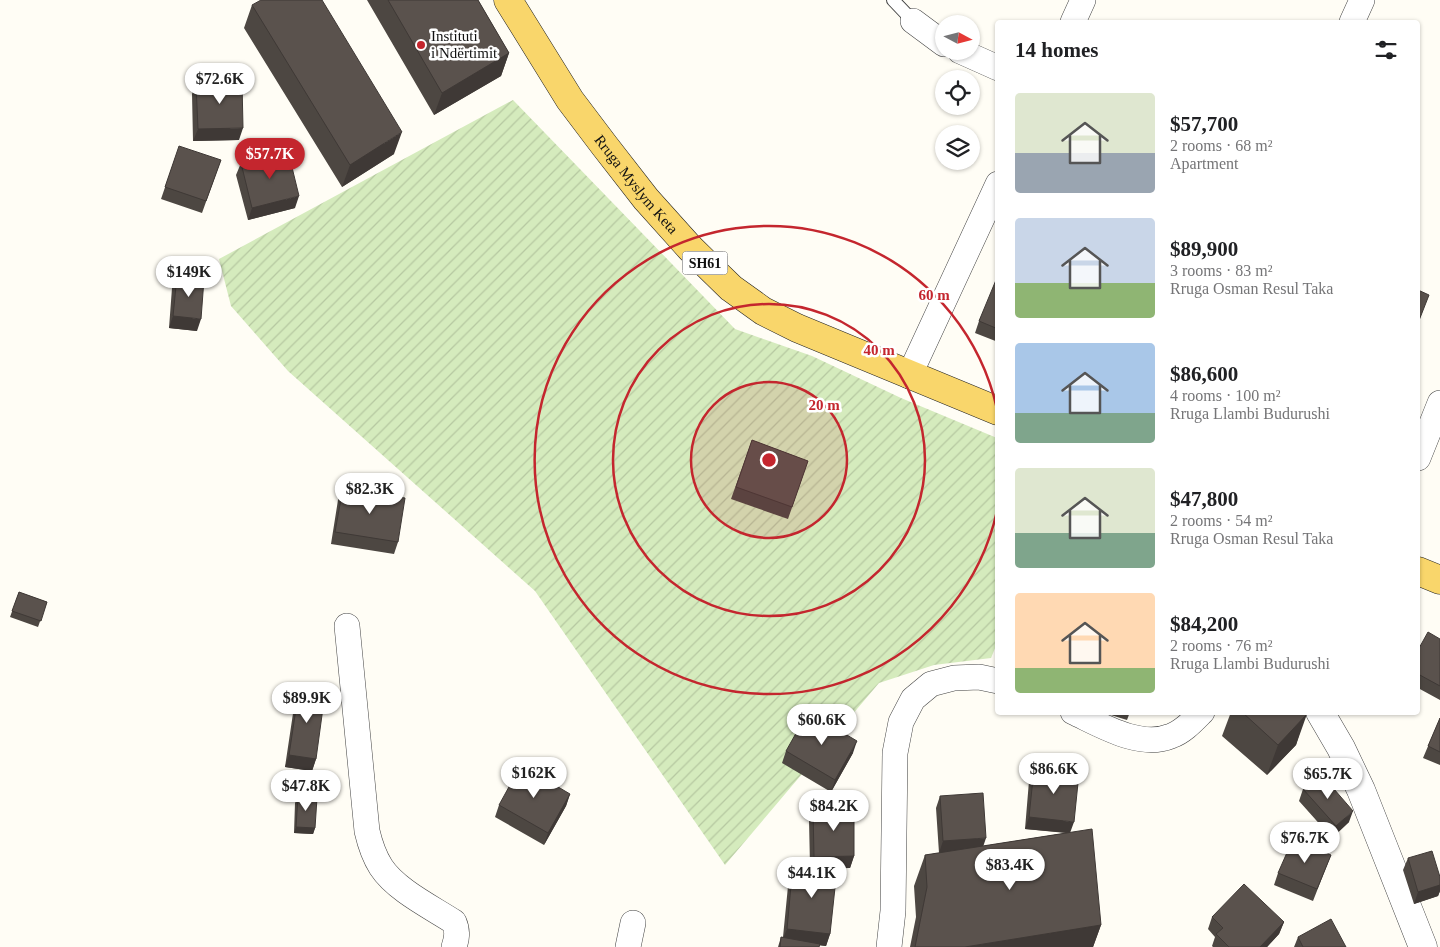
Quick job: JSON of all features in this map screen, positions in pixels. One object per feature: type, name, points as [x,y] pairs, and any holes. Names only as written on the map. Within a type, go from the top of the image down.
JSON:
[{"type":"main road","name":"Rruga Myslym Keta","points":[[508,0],[570,100],[604,145],[646,199],[690,248],[730,288],[764,311],[797,328],[995,411]]},
{"type":"main road","points":[[1420,572],[1440,580]]},
{"type":"street","points":[[1073,20],[1083,0]]},
{"type":"street","points":[[1353,20],[1362,0]]},
{"type":"street","points":[[913,21],[935,37]]},
{"type":"street","points":[[980,60],[995,67]]},
{"type":"street","points":[[909,376],[995,190]]},
{"type":"street","points":[[1420,453],[1440,403]]},
{"type":"street","points":[[347,626],[366,831],[373,852],[382,869],[399,886],[454,922],[457,929],[454,947]]},
{"type":"street","points":[[889,947],[893,911],[895,753],[901,722],[913,699],[931,684],[954,678],[979,677],[995,680]]},
{"type":"street","points":[[1080,715],[1129,737],[1150,741],[1172,736],[1199,715]]},
{"type":"street","points":[[1322,715],[1341,748],[1361,790],[1422,947]]},
{"type":"lane","points":[[893,0],[913,21]]},
{"type":"green space","points":[[513,100],[735,329],[812,356],[901,398],[995,437],[995,648],[991,658],[934,665],[879,683],[725,865],[535,591],[288,371],[231,306],[219,259]]},
{"type":"building","points":[[261,0],[322,0],[402,132],[350,165],[252,5]]},
{"type":"building","points":[[388,0],[478,0],[509,53],[442,93]]},
{"type":"building","points":[[242,82],[243,128],[198,129],[196,83]]},
{"type":"building","points":[[179,146],[221,160],[206,201],[165,187]]},
{"type":"building","points":[[288,151],[299,196],[252,208],[241,163]]},
{"type":"building","points":[[177,276],[204,279],[201,319],[173,316]]},
{"type":"building","points":[[995,282],[995,328],[979,321]]},
{"type":"building","points":[[1420,291],[1429,295],[1420,318]]},
{"type":"building","points":[[752,440],[808,461],[792,507],[736,487]]},
{"type":"building","points":[[343,488],[405,498],[398,542],[335,532]]},
{"type":"building","points":[[19,592],[47,602],[41,621],[12,611]]},
{"type":"building","points":[[1428,632],[1440,639],[1440,686],[1420,675],[1420,646]]},
{"type":"building","points":[[299,689],[325,693],[316,759],[289,755]]},
{"type":"building","points":[[808,712],[857,741],[835,780],[786,751]]},
{"type":"building","points":[[1245,715],[1306,715],[1278,745]]},
{"type":"building","points":[[1440,718],[1440,752],[1428,746]]},
{"type":"building","points":[[521,765],[570,794],[548,833],[499,805]]},
{"type":"building","points":[[1034,769],[1079,773],[1074,822],[1029,817]]},
{"type":"building","points":[[1321,774],[1353,811],[1336,826],[1303,789]]},
{"type":"building","points":[[983,793],[986,838],[943,841],[940,796]]},
{"type":"building","points":[[298,797],[317,798],[315,828],[296,827]]},
{"type":"building","points":[[854,807],[854,856],[814,857],[813,808]]},
{"type":"building","points":[[1092,829],[1101,925],[965,947],[915,947],[927,887],[925,855]]},
{"type":"building","points":[[1293,839],[1331,855],[1317,889],[1278,873]]},
{"type":"building","points":[[1432,851],[1440,877],[1440,885],[1418,892],[1408,858]]},
{"type":"building","points":[[793,864],[837,869],[830,934],[787,929]]},
{"type":"building","points":[[1244,884],[1284,922],[1260,947],[1229,947],[1216,934],[1223,928],[1212,917]]},
{"type":"building","points":[[1331,919],[1346,947],[1303,947],[1298,937]]},
{"type":"building","points":[[781,937],[820,944],[819,947],[780,947]]},
{"type":"place","name":"Instituti i Ndërtimit","points":[[421,45]]}]
